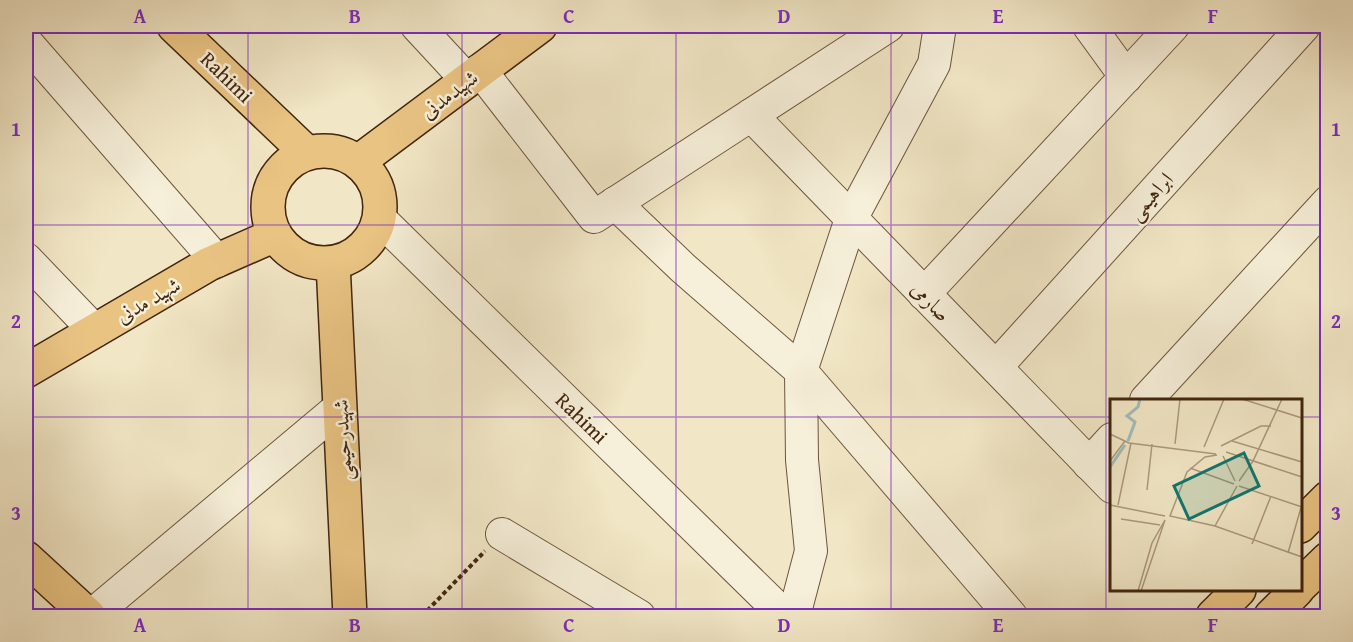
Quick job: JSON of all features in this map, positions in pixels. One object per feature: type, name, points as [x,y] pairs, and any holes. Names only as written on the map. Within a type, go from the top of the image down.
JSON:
[{"type":"main road","name":"Rahimi","points":[[174,26],[307,153]]},
{"type":"main road","name":"شهیدمدنی","points":[[358,162],[540,26]]},
{"type":"main road","points":[[325,150],[342,154],[358,162],[370,173],[381,203],[380,219],[374,235],[363,248],[349,258],[333,263],[316,263],[299,258],[285,249],[268,219],[267,203],[271,186],[279,171],[292,160],[307,153],[325,150]]},
{"type":"main road","name":"شهید مدنی","points":[[26,371],[217,261],[275,235]]},
{"type":"main road","name":"شهیدرحیمی","points":[[333,263],[350,616]]},
{"type":"main road","points":[[1302,524],[1328,498]]},
{"type":"main road","points":[[26,558],[90,616]]},
{"type":"main road","points":[[1302,584],[1328,559]]},
{"type":"main road","points":[[1271,616],[1296,591]]},
{"type":"street","points":[[417,26],[474,75],[604,210],[683,268],[801,371],[1011,616]]},
{"type":"street","points":[[604,210],[888,26]]},
{"type":"street","points":[[794,616],[811,551],[802,460],[801,371],[851,219],[934,64],[940,26]]},
{"type":"street","points":[[1089,26],[1126,77]]},
{"type":"street","points":[[924,294],[1173,26]]},
{"type":"street","name":"ابراهیمی","points":[[996,367],[1304,26]]},
{"type":"street","points":[[26,42],[217,261]]},
{"type":"street","name":"صارمی","points":[[751,115],[1110,485]]},
{"type":"street","points":[[1147,399],[1328,202]]},
{"type":"street","name":"Rahimi","points":[[380,219],[785,616]]},
{"type":"street","points":[[26,259],[95,331]]},
{"type":"street","points":[[90,616],[340,407]]},
{"type":"street","points":[[1089,464],[1110,441]]},
{"type":"street","points":[[502,534],[639,616]]},
{"type":"path","points":[[422,616],[502,534]]}]
